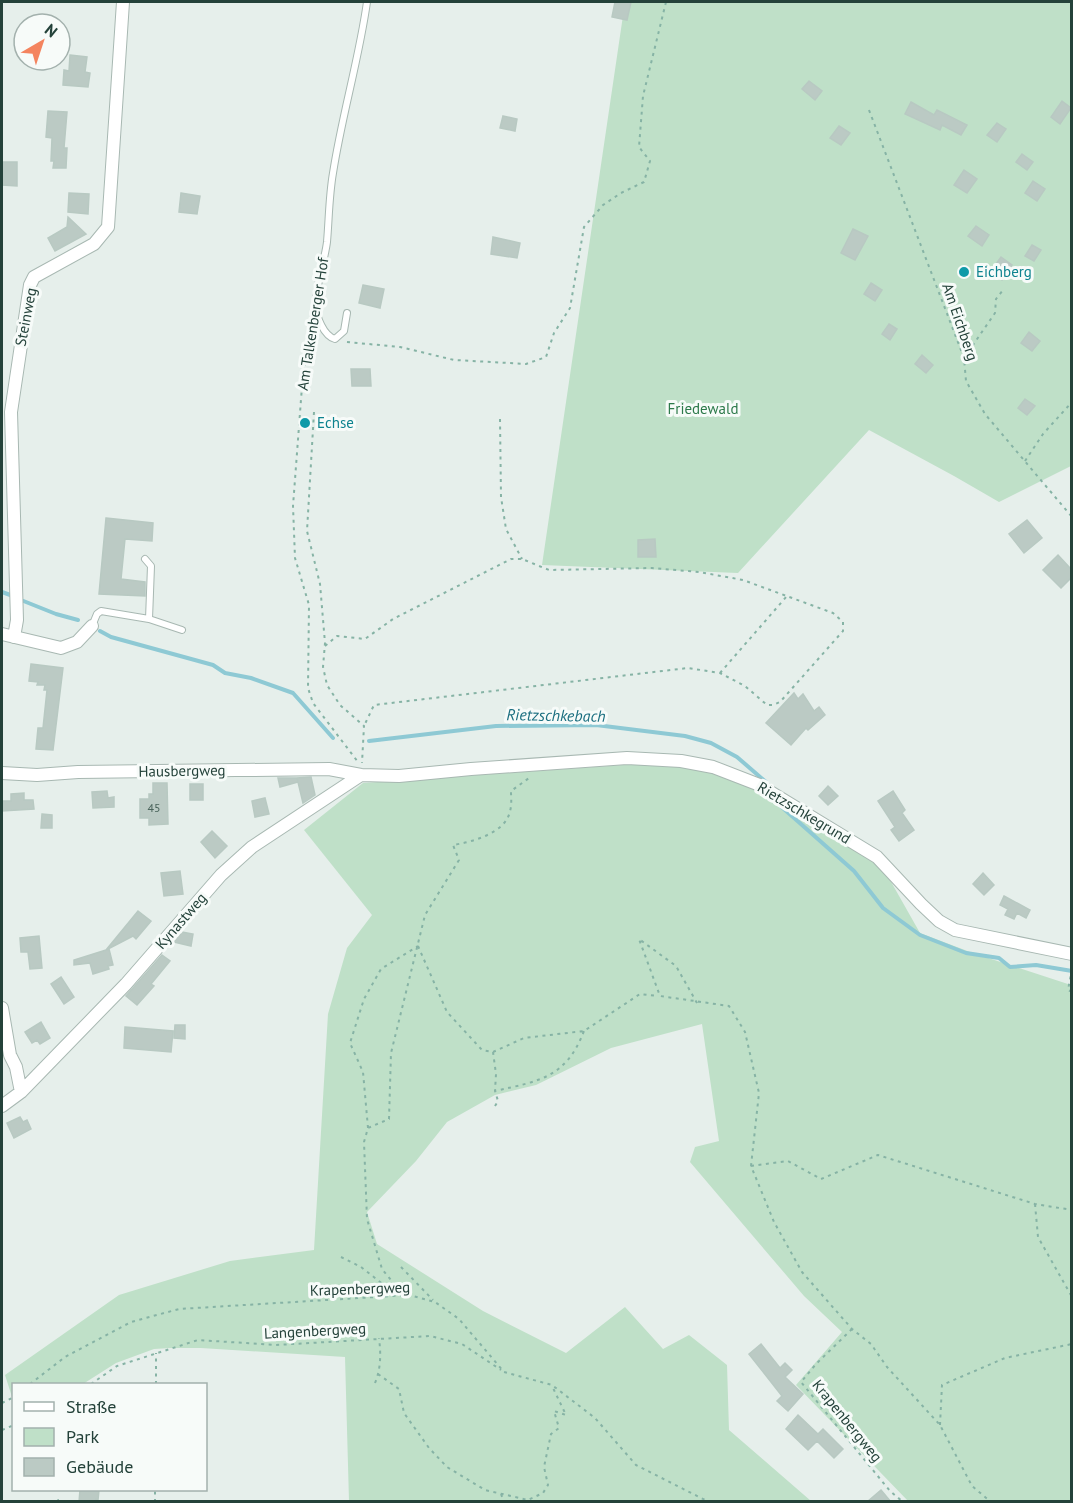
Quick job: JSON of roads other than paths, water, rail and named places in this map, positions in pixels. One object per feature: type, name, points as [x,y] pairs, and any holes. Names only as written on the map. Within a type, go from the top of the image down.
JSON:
[{"type":"street","name":"Steinweg","points":[[14,637],[17,620],[11,412],[28,297],[34,277],[100,240],[108,227],[123,2]]},
{"type":"street","points":[[2,634],[61,648],[77,642],[92,626]]},
{"type":"street","name":"Rietzschkegrund","points":[[361,775],[399,776],[627,758],[681,761],[713,767],[757,784],[877,857],[933,915],[955,930],[1071,954]]},
{"type":"street","name":"Hausbergweg","points":[[2,773],[37,775],[78,772],[329,769],[361,775]]},
{"type":"street","name":"Kynastweg","points":[[2,1106],[21,1092],[126,984],[221,875],[252,847],[361,775]]},
{"type":"street","points":[[2,1008],[10,1055],[16,1067],[21,1092]]},
{"type":"lane","name":"Am Talkenberger Hof","points":[[346,313],[344,331],[332,339],[321,325],[316,305],[327,243],[333,174],[367,2]]},
{"type":"lane","points":[[145,559],[152,566],[149,619]]},
{"type":"lane","points":[[92,626],[97,614],[101,611],[149,619],[182,630]]},
{"type":"waterway","name":"Rietzschkebach","points":[[2,592],[13,596]]},
{"type":"waterway","name":"Rietzschkebach","points":[[21,600],[78,620]]},
{"type":"waterway","name":"Rietzschkebach","points":[[100,631],[111,637],[213,665],[225,673],[251,678],[293,693],[333,738]]},
{"type":"waterway","name":"Rietzschkebach","points":[[369,741],[496,726],[596,725],[685,736],[711,743],[737,757],[766,782]]},
{"type":"waterway","name":"Rietzschkebach","points":[[776,802],[854,871],[883,908],[920,935],[966,953],[999,958],[1010,967],[1036,965],[1072,971]]},
{"type":"place","name":"Eichberg","points":[[964,272]]},
{"type":"place","name":"Echse","points":[[305,423]]},
{"type":"park label","name":"Friedewald","points":[[703,409]]}]
